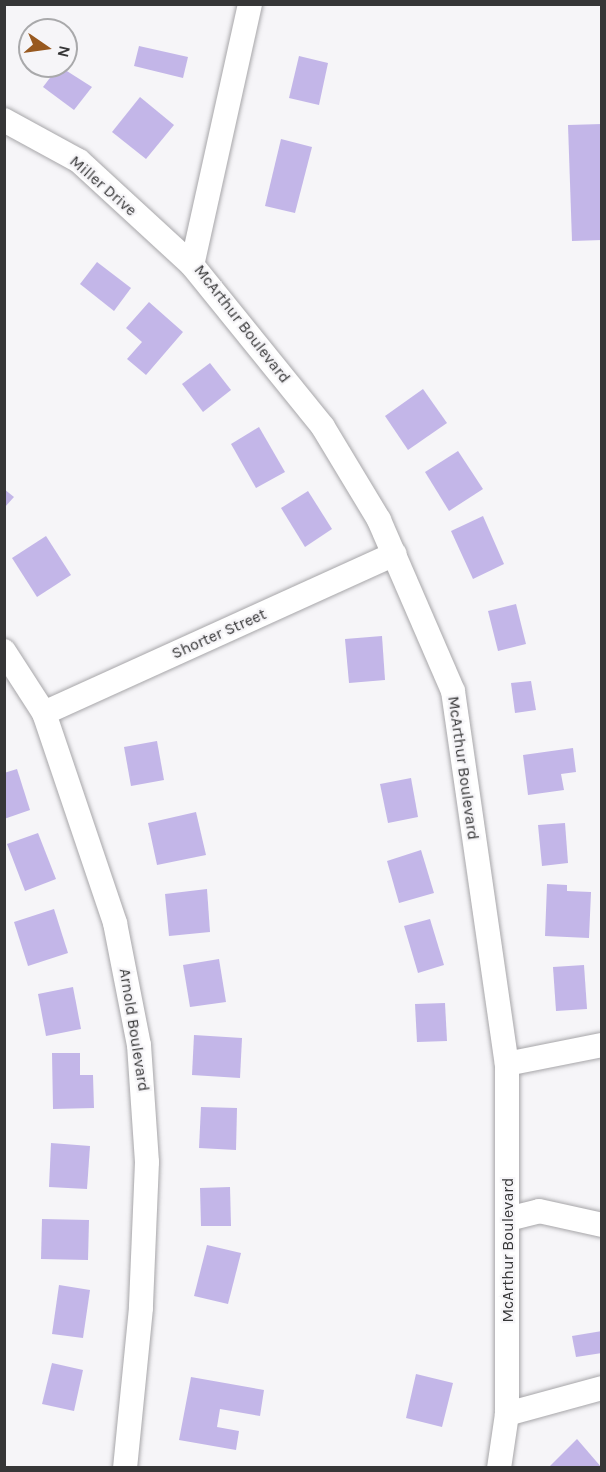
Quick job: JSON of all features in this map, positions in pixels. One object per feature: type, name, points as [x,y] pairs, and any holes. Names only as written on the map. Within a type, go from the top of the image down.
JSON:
[{"type":"street","name":"McArthur Boulevard","points":[[249,4],[192,265],[324,428],[379,520],[453,690],[507,1064],[507,1414],[500,1467]]},
{"type":"street","name":"Miller Drive","points":[[4,120],[79,161],[192,265]]},
{"type":"street","name":"Shorter Street","points":[[44,713],[395,554]]},
{"type":"street","name":"Arnold Boulevard","points":[[4,651],[44,713],[115,923],[144,1091],[147,1162],[141,1308],[125,1467]]},
{"type":"street","points":[[507,1064],[602,1045]]},
{"type":"street","points":[[508,1219],[539,1211],[602,1225]]},
{"type":"street","points":[[507,1414],[602,1388]]},
{"type":"building","points":[[139,46],[188,57],[183,78],[134,66]]},
{"type":"building","points":[[299,56],[328,63],[319,105],[289,98]]},
{"type":"building","points":[[50,78],[78,78],[92,87],[74,110],[43,87]]},
{"type":"building","points":[[140,97],[174,125],[146,159],[112,132]]},
{"type":"building","points":[[602,124],[602,240],[572,241],[568,125]]},
{"type":"building","points":[[281,139],[312,147],[295,213],[265,206]]},
{"type":"building","points":[[97,262],[131,288],[114,311],[80,284]]},
{"type":"building","points":[[149,302],[183,332],[146,375],[127,359],[142,342],[126,328]]},
{"type":"building","points":[[210,363],[231,390],[203,412],[182,384]]},
{"type":"building","points":[[423,389],[447,423],[408,450],[385,416]]},
{"type":"building","points":[[259,427],[285,472],[256,488],[231,444]]},
{"type":"building","points":[[458,451],[483,489],[449,511],[425,472]]},
{"type":"building","points":[[4,489],[14,497],[4,508]]},
{"type":"building","points":[[308,491],[332,529],[305,547],[281,508]]},
{"type":"building","points":[[483,516],[504,564],[473,579],[451,531]]},
{"type":"building","points":[[46,536],[71,575],[37,597],[12,558]]},
{"type":"building","points":[[516,604],[526,644],[498,651],[488,611]]},
{"type":"building","points":[[382,636],[385,680],[349,683],[345,639]]},
{"type":"building","points":[[531,681],[536,710],[515,713],[511,683]]},
{"type":"building","points":[[157,741],[164,780],[131,786],[124,747]]},
{"type":"building","points":[[573,748],[576,772],[561,774],[564,790],[528,795],[523,755]]},
{"type":"building","points":[[17,769],[30,810],[4,819],[4,773]]},
{"type":"building","points":[[411,778],[418,817],[388,823],[380,784]]},
{"type":"building","points":[[196,812],[206,855],[157,865],[148,823]]},
{"type":"building","points":[[565,823],[568,863],[542,866],[538,825]]},
{"type":"building","points":[[38,833],[56,879],[25,891],[7,844]]},
{"type":"building","points":[[421,850],[434,893],[399,903],[387,861]]},
{"type":"building","points":[[547,884],[567,885],[567,891],[591,892],[589,938],[545,936]]},
{"type":"building","points":[[207,889],[210,932],[169,936],[165,894]]},
{"type":"building","points":[[54,909],[68,953],[28,966],[14,922]]},
{"type":"building","points":[[430,919],[444,965],[418,973],[404,926]]},
{"type":"building","points":[[219,959],[226,1002],[190,1007],[183,965]]},
{"type":"building","points":[[584,965],[587,1009],[556,1011],[553,967]]},
{"type":"building","points":[[73,987],[81,1029],[46,1036],[38,994]]},
{"type":"building","points":[[445,1003],[447,1041],[417,1042],[415,1004]]},
{"type":"building","points":[[194,1035],[242,1038],[240,1078],[192,1075]]},
{"type":"building","points":[[52,1053],[80,1053],[80,1075],[93,1075],[94,1108],[53,1109]]},
{"type":"building","points":[[201,1107],[237,1108],[236,1150],[199,1148]]},
{"type":"building","points":[[51,1143],[90,1146],[87,1189],[49,1187]]},
{"type":"building","points":[[230,1187],[231,1226],[201,1226],[200,1188]]},
{"type":"building","points":[[42,1219],[89,1220],[88,1260],[41,1259]]},
{"type":"building","points":[[207,1245],[241,1253],[228,1304],[194,1296]]},
{"type":"building","points":[[59,1285],[90,1290],[83,1338],[52,1334]]},
{"type":"building","points":[[602,1331],[602,1353],[576,1357],[572,1336]]},
{"type":"building","points":[[52,1363],[83,1370],[74,1411],[42,1404]]},
{"type":"building","points":[[416,1374],[453,1383],[442,1427],[406,1418]]},
{"type":"building","points":[[191,1377],[264,1390],[260,1416],[220,1409],[217,1427],[239,1431],[236,1450],[179,1440]]},
{"type":"building","points":[[577,1439],[602,1468],[548,1468]]}]
